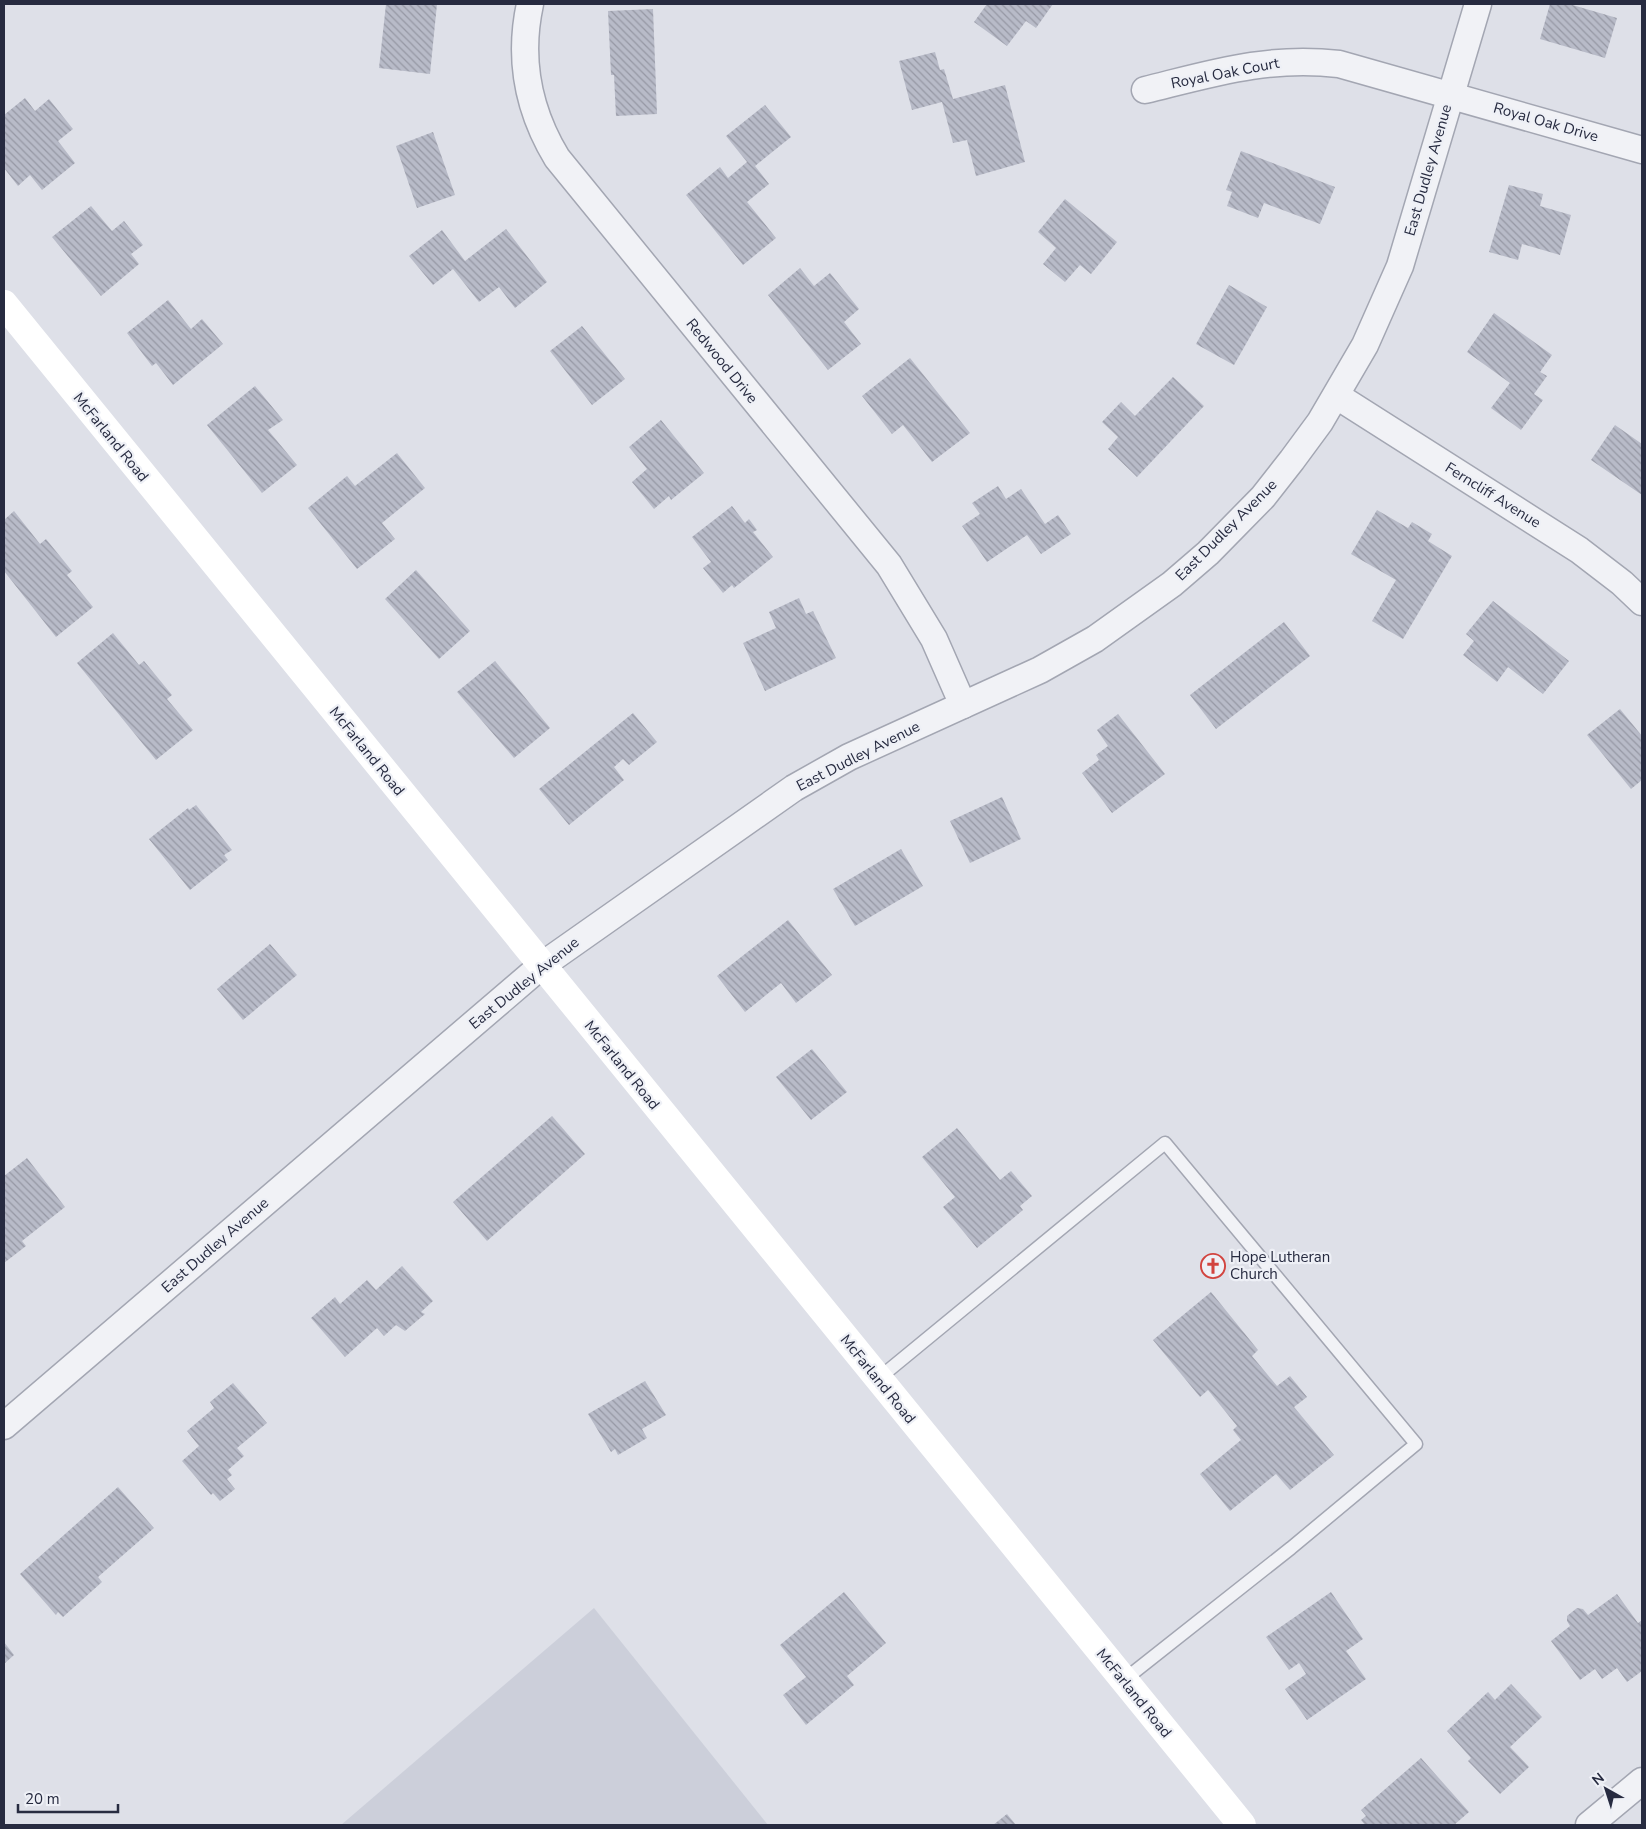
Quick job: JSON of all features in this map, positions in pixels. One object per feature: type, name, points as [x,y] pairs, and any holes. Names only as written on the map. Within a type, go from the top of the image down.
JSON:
[{"type":"street","name":"Redwood Drive","points":[[530,4],[525,44],[527,83],[535,115],[557,158],[889,565],[934,639],[964,705]]},
{"type":"street","name":"East Dudley Avenue","points":[[4,1426],[541,966],[794,788],[849,757],[1040,670],[1095,639],[1172,584],[1208,553],[1262,497],[1320,422],[1337,396],[1365,345],[1400,266],[1478,4]]},
{"type":"street","name":"Royal Oak Court","points":[[1145,90],[1248,65],[1294,61],[1339,64],[1450,95]]},
{"type":"street","name":"Royal Oak Drive","points":[[1450,95],[1642,150]]},
{"type":"street","name":"McFarland Road","points":[[4,304],[1242,1825]]},
{"type":"street","name":"Ferncliff Avenue","points":[[1337,396],[1579,550],[1615,577],[1642,602]]},
{"type":"street","points":[[1589,1825],[1642,1781]]},
{"type":"lane","points":[[878,1379],[1165,1143],[1416,1444],[1291,1548],[1124,1680]]},
{"type":"shaded area","points":[[594,1608],[768,1825],[341,1825]]},
{"type":"building","points":[[386,4],[437,4],[430,74],[379,68]]},
{"type":"building","points":[[987,4],[1053,4],[1036,28],[1026,21],[1007,46],[974,22]]},
{"type":"building","points":[[1550,4],[1569,4],[1617,18],[1605,58],[1540,39]]},
{"type":"building","points":[[653,9],[657,114],[616,116],[614,75],[611,75],[608,11]]},
{"type":"building","points":[[935,52],[940,70],[944,69],[953,99],[1005,85],[1025,162],[976,176],[967,140],[953,143],[942,102],[912,110],[899,61]]},
{"type":"building","points":[[25,98],[35,111],[49,99],[73,129],[58,141],[75,163],[42,190],[30,175],[18,186],[4,168],[4,115]]},
{"type":"building","points":[[765,105],[791,137],[755,166],[769,184],[747,202],[776,238],[743,265],[686,195],[720,167],[728,178],[747,162],[726,136]]},
{"type":"building","points":[[433,132],[455,195],[417,208],[396,146]]},
{"type":"building","points":[[1241,151],[1335,187],[1320,224],[1264,203],[1258,218],[1227,206],[1232,192],[1226,190]]},
{"type":"building","points":[[1509,185],[1543,194],[1540,206],[1571,215],[1560,255],[1522,244],[1518,260],[1489,252]]},
{"type":"building","points":[[1065,199],[1117,242],[1091,274],[1080,265],[1065,282],[1043,264],[1056,248],[1038,232]]},
{"type":"building","points":[[91,206],[112,231],[124,221],[143,245],[131,254],[139,264],[101,296],[52,237]]},
{"type":"building","points":[[506,229],[547,282],[515,308],[499,287],[479,302],[453,269],[433,285],[409,256],[442,230],[465,261]]},
{"type":"building","points":[[800,268],[814,286],[830,273],[859,309],[844,322],[861,344],[828,370],[768,295]]},
{"type":"building","points":[[1229,285],[1267,307],[1234,365],[1196,344]]},
{"type":"building","points":[[168,300],[191,329],[202,319],[223,344],[173,385],[156,363],[152,366],[127,333]]},
{"type":"building","points":[[1494,313],[1552,355],[1540,372],[1547,376],[1534,394],[1543,400],[1521,430],[1491,408],[1510,383],[1467,352]]},
{"type":"building","points":[[582,326],[625,379],[592,405],[550,351]]},
{"type":"building","points":[[910,358],[970,433],[932,462],[903,425],[892,434],[862,396]]},
{"type":"building","points":[[1173,377],[1204,406],[1137,477],[1108,449],[1118,437],[1102,422],[1121,402],[1135,416]]},
{"type":"building","points":[[255,386],[283,420],[268,430],[297,465],[262,493],[207,425]]},
{"type":"building","points":[[661,420],[704,473],[671,500],[669,496],[654,509],[632,482],[647,469],[629,447]]},
{"type":"building","points":[[1615,425],[1642,444],[1642,495],[1591,460]]},
{"type":"building","points":[[397,453],[425,488],[382,523],[395,539],[357,569],[308,508],[347,476],[355,486]]},
{"type":"building","points":[[998,486],[1006,499],[1021,489],[1045,524],[1058,515],[1071,534],[1041,554],[1027,535],[987,562],[962,526],[980,514],[972,503]]},
{"type":"building","points":[[732,506],[745,523],[749,519],[757,530],[753,532],[773,557],[734,588],[732,585],[723,593],[703,568],[711,562],[692,537]]},
{"type":"building","points":[[1377,510],[1408,528],[1412,522],[1432,534],[1428,541],[1452,556],[1403,639],[1372,621],[1396,580],[1351,554]]},
{"type":"building","points":[[14,511],[40,544],[46,539],[72,571],[67,575],[93,607],[56,637],[4,571],[4,520]]},
{"type":"building","points":[[416,570],[470,631],[439,659],[385,599]]},
{"type":"building","points":[[799,598],[806,614],[813,611],[836,658],[765,691],[743,643],[776,628],[769,612]]},
{"type":"building","points":[[1493,601],[1569,661],[1543,694],[1508,667],[1497,682],[1463,655],[1474,641],[1466,634]]},
{"type":"building","points":[[1284,622],[1310,656],[1216,729],[1190,695]]},
{"type":"building","points":[[113,633],[139,665],[144,661],[172,695],[167,699],[193,730],[156,760],[77,663]]},
{"type":"building","points":[[495,661],[550,728],[514,758],[457,692]]},
{"type":"building","points":[[1620,709],[1642,736],[1642,780],[1631,789],[1587,735]]},
{"type":"building","points":[[633,713],[657,742],[629,765],[623,759],[614,767],[624,780],[569,825],[539,789]]},
{"type":"building","points":[[1118,714],[1165,774],[1112,813],[1082,773],[1099,760],[1096,755],[1108,746],[1097,730]]},
{"type":"building","points":[[1002,797],[1021,839],[970,863],[950,821]]},
{"type":"building","points":[[196,805],[232,850],[224,855],[228,860],[190,890],[149,839],[188,808],[189,810]]},
{"type":"building","points":[[901,849],[923,886],[855,926],[833,889]]},
{"type":"building","points":[[788,920],[832,975],[796,1003],[781,983],[745,1012],[717,976]]},
{"type":"building","points":[[270,944],[297,975],[243,1020],[217,989]]},
{"type":"building","points":[[812,1049],[847,1092],[811,1120],[776,1077]]},
{"type":"building","points":[[552,1116],[585,1154],[487,1241],[453,1202]]},
{"type":"building","points":[[957,1128],[1000,1180],[1011,1171],[1032,1196],[1020,1206],[1023,1210],[977,1248],[943,1207],[955,1197],[922,1157]]},
{"type":"building","points":[[27,1158],[65,1207],[22,1241],[26,1246],[4,1263],[4,1176]]},
{"type":"building","points":[[402,1266],[433,1301],[421,1312],[425,1314],[405,1331],[396,1325],[384,1336],[377,1328],[345,1357],[311,1318],[335,1297],[340,1304],[367,1280],[376,1290]]},
{"type":"building","points":[[1211,1292],[1258,1350],[1252,1356],[1277,1386],[1290,1376],[1307,1397],[1294,1407],[1334,1455],[1290,1490],[1276,1474],[1230,1511],[1200,1474],[1241,1440],[1233,1430],[1237,1426],[1208,1390],[1200,1397],[1153,1340]]},
{"type":"building","points":[[645,1381],[666,1415],[642,1429],[647,1438],[618,1455],[615,1449],[611,1452],[588,1414]]},
{"type":"building","points":[[233,1383],[267,1423],[237,1448],[244,1456],[228,1470],[232,1475],[227,1479],[235,1489],[220,1501],[213,1493],[211,1495],[182,1461],[199,1446],[187,1431],[214,1408],[210,1402]]},
{"type":"building","points":[[118,1487],[154,1528],[98,1577],[102,1582],[63,1617],[58,1612],[56,1615],[20,1574]]},
{"type":"building","points":[[844,1592],[886,1643],[847,1676],[854,1685],[806,1725],[783,1695],[806,1677],[780,1645]]},
{"type":"building","points":[[1331,1592],[1363,1639],[1346,1651],[1366,1679],[1307,1720],[1285,1689],[1306,1674],[1299,1663],[1289,1670],[1266,1637]]},
{"type":"building","points":[[1617,1594],[1638,1623],[1642,1620],[1642,1671],[1627,1682],[1617,1668],[1602,1679],[1595,1669],[1580,1680],[1551,1641],[1570,1626],[1567,1616],[1577,1608],[1583,1609],[1588,1615]]},
{"type":"building","points":[[4,1642],[14,1655],[4,1664]]},
{"type":"building","points":[[1511,1684],[1542,1717],[1510,1747],[1529,1767],[1500,1794],[1468,1761],[1471,1758],[1447,1731],[1488,1692],[1495,1700]]},
{"type":"building","points":[[1421,1758],[1469,1812],[1454,1825],[1365,1825],[1361,1820],[1366,1816],[1361,1810]]},
{"type":"building","points":[[1007,1814],[1016,1825],[993,1825]]},
{"type":"place","name":"Hope Lutheran Church","points":[[1213,1266]]}]
